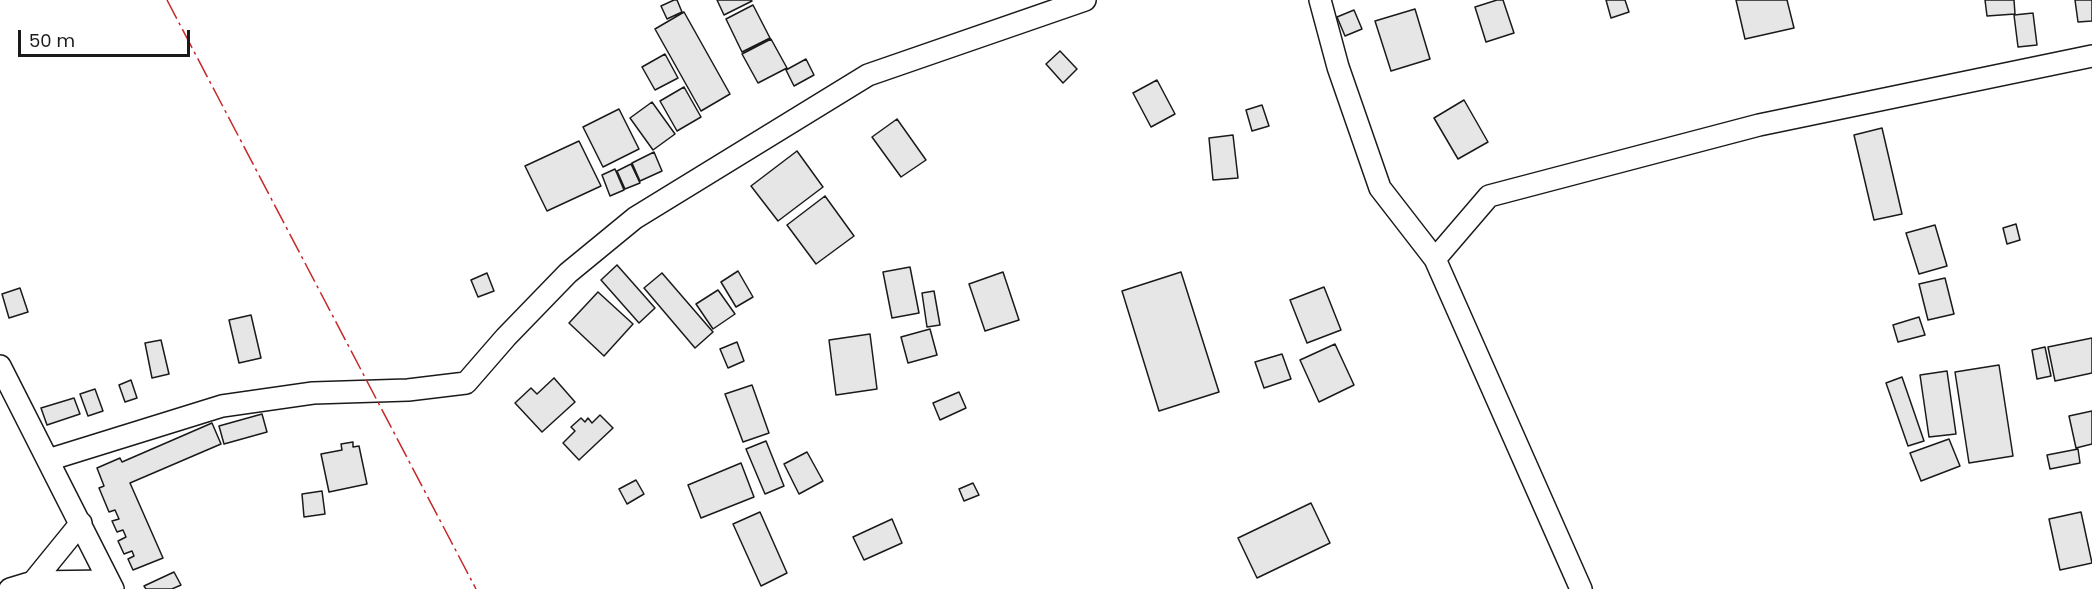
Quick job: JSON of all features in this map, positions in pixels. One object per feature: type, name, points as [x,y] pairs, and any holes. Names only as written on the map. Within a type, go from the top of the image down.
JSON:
[{"type":"street","points":[[48,460],[222,406],[313,393],[408,390],[466,384],[506,337],[567,273],[645,212],[868,75],[1085,0]]},
{"type":"street","points":[[1320,0],[1338,67],[1380,188],[1436,259],[1581,589]]},
{"type":"street","points":[[1436,259],[1489,196],[1759,125],[2092,56]]},
{"type":"street","points":[[0,366],[111,585],[33,582],[10,589]]},
{"type":"street","points":[[33,582],[81,523]]},
{"type":"building","points":[[677,0],[682,12],[667,19],[661,6]]},
{"type":"building","points":[[717,0],[751,0],[752,1],[724,15]]},
{"type":"building","points":[[1503,0],[1514,33],[1486,42],[1475,7]]},
{"type":"building","points":[[1606,0],[1625,0],[1629,12],[1611,18]]},
{"type":"building","points":[[1736,0],[1787,0],[1794,28],[1745,39]]},
{"type":"building","points":[[1985,0],[2014,0],[2015,14],[1987,16]]},
{"type":"building","points":[[2075,0],[2092,0],[2092,21],[2078,22]]},
{"type":"building","points":[[753,5],[770,38],[742,52],[726,19]]},
{"type":"building","points":[[1415,9],[1430,59],[1391,71],[1375,21]]},
{"type":"building","points":[[1354,10],[1362,29],[1345,36],[1337,17]]},
{"type":"building","points":[[684,12],[730,94],[701,111],[655,29]]},
{"type":"building","points":[[2033,13],[2037,45],[2018,47],[2014,15]]},
{"type":"building","points":[[771,39],[787,68],[758,83],[742,54]]},
{"type":"building","points":[[1060,51],[1077,69],[1063,83],[1046,64]]},
{"type":"building","points":[[665,54],[678,78],[655,90],[642,67]]},
{"type":"building","points":[[806,59],[814,75],[794,86],[786,70]]},
{"type":"building","points":[[1157,80],[1175,114],[1151,127],[1133,93]]},
{"type":"building","points":[[684,87],[701,117],[677,131],[660,101]]},
{"type":"building","points":[[1464,100],[1488,142],[1458,159],[1434,118]]},
{"type":"building","points":[[652,102],[675,134],[653,150],[630,118]]},
{"type":"building","points":[[1262,105],[1269,126],[1252,131],[1246,110]]},
{"type":"building","points":[[619,109],[639,149],[603,167],[583,127]]},
{"type":"building","points":[[897,119],[926,160],[901,177],[872,137]]},
{"type":"building","points":[[1882,128],[1902,214],[1874,220],[1854,135]]},
{"type":"building","points":[[1233,135],[1238,178],[1213,180],[1209,138]]},
{"type":"building","points":[[579,141],[601,186],[547,211],[525,166]]},
{"type":"building","points":[[797,151],[823,187],[778,221],[751,186]]},
{"type":"building","points":[[654,152],[662,171],[640,181],[632,163]]},
{"type":"building","points":[[631,164],[640,183],[625,189],[617,171]]},
{"type":"building","points":[[615,169],[624,190],[610,196],[602,175]]},
{"type":"building","points":[[825,196],[854,236],[816,264],[787,225]]},
{"type":"building","points":[[2016,224],[2020,240],[2007,244],[2003,228]]},
{"type":"building","points":[[1935,225],[1947,266],[1919,274],[1906,233]]},
{"type":"building","points":[[617,265],[655,308],[639,323],[601,280]]},
{"type":"building","points":[[910,267],[919,313],[892,318],[883,272]]},
{"type":"building","points":[[738,271],[753,297],[736,307],[721,282]]},
{"type":"building","points":[[1003,272],[1019,320],[985,331],[969,284]]},
{"type":"building","points":[[1181,272],[1219,392],[1159,411],[1122,291]]},
{"type":"building","points":[[487,273],[494,291],[478,297],[471,280]]},
{"type":"building","points":[[662,273],[713,332],[695,348],[644,288]]},
{"type":"building","points":[[1945,278],[1954,314],[1928,320],[1919,284]]},
{"type":"building","points":[[1324,287],[1341,330],[1307,343],[1290,300]]},
{"type":"building","points":[[20,288],[28,312],[9,318],[2,294]]},
{"type":"building","points":[[718,290],[735,314],[713,329],[696,304]]},
{"type":"building","points":[[934,291],[940,325],[927,327],[922,293]]},
{"type":"building","points":[[598,292],[633,324],[604,356],[569,323]]},
{"type":"building","points":[[251,315],[261,358],[239,363],[229,320]]},
{"type":"building","points":[[1919,317],[1925,335],[1898,342],[1893,325]]},
{"type":"building","points":[[930,329],[937,355],[908,363],[901,337]]},
{"type":"building","points":[[870,334],[877,389],[836,395],[829,340]]},
{"type":"building","points":[[2092,338],[2092,373],[2055,381],[2048,347]]},
{"type":"building","points":[[161,340],[169,374],[152,378],[145,343]]},
{"type":"building","points":[[737,342],[744,361],[728,368],[720,349]]},
{"type":"building","points":[[1335,344],[1354,385],[1319,402],[1300,360]]},
{"type":"building","points":[[2045,347],[2051,376],[2037,379],[2032,350]]},
{"type":"building","points":[[1282,354],[1291,379],[1264,388],[1255,362]]},
{"type":"building","points":[[1999,365],[2013,456],[1969,463],[1955,372]]},
{"type":"building","points":[[1947,371],[1956,434],[1929,437],[1920,375]]},
{"type":"building","points":[[1902,377],[1924,441],[1908,446],[1886,383]]},
{"type":"building","points":[[554,378],[575,402],[542,432],[515,403],[531,388],[537,394]]},
{"type":"building","points":[[131,380],[137,398],[125,402],[119,385]]},
{"type":"building","points":[[752,385],[769,433],[743,442],[725,394]]},
{"type":"building","points":[[95,389],[103,411],[88,416],[80,394]]},
{"type":"building","points":[[959,392],[966,408],[940,420],[933,403]]},
{"type":"building","points":[[74,398],[80,414],[47,425],[41,408]]},
{"type":"building","points":[[2092,411],[2092,444],[2076,448],[2069,416]]},
{"type":"building","points":[[262,414],[267,432],[224,444],[219,426]]},
{"type":"building","points":[[600,415],[613,428],[579,460],[563,443],[575,431],[571,427],[581,418],[585,422],[588,418],[592,423]]},
{"type":"building","points":[[212,423],[221,444],[130,483],[163,558],[133,570],[128,559],[134,556],[132,551],[124,554],[118,541],[126,537],[123,530],[117,532],[112,521],[119,519],[115,510],[109,512],[99,488],[104,486],[97,468],[120,458],[122,462]]},
{"type":"building","points":[[1949,439],[1960,466],[1921,481],[1910,453]]},
{"type":"building","points":[[766,441],[784,486],[765,494],[746,449]]},
{"type":"building","points":[[353,442],[353,447],[359,446],[367,484],[329,492],[321,454],[342,450],[341,444]]},
{"type":"building","points":[[2078,449],[2080,463],[2050,469],[2047,455]]},
{"type":"building","points":[[807,452],[823,481],[799,494],[784,464]]},
{"type":"building","points":[[741,463],[754,497],[701,518],[688,485]]},
{"type":"building","points":[[636,480],[644,494],[627,504],[619,489]]},
{"type":"building","points":[[973,483],[979,495],[964,501],[959,489]]},
{"type":"building","points":[[322,491],[325,514],[304,517],[302,494]]},
{"type":"building","points":[[1311,503],[1330,543],[1257,578],[1238,538]]},
{"type":"building","points":[[760,512],[787,573],[761,586],[733,524]]},
{"type":"building","points":[[2081,512],[2092,563],[2060,570],[2049,519]]},
{"type":"building","points":[[892,519],[902,543],[864,560],[853,537]]},
{"type":"building","points":[[174,572],[181,585],[172,589],[146,589],[144,586]]},
{"type":"power","points":[[167,0],[476,589]]}]
